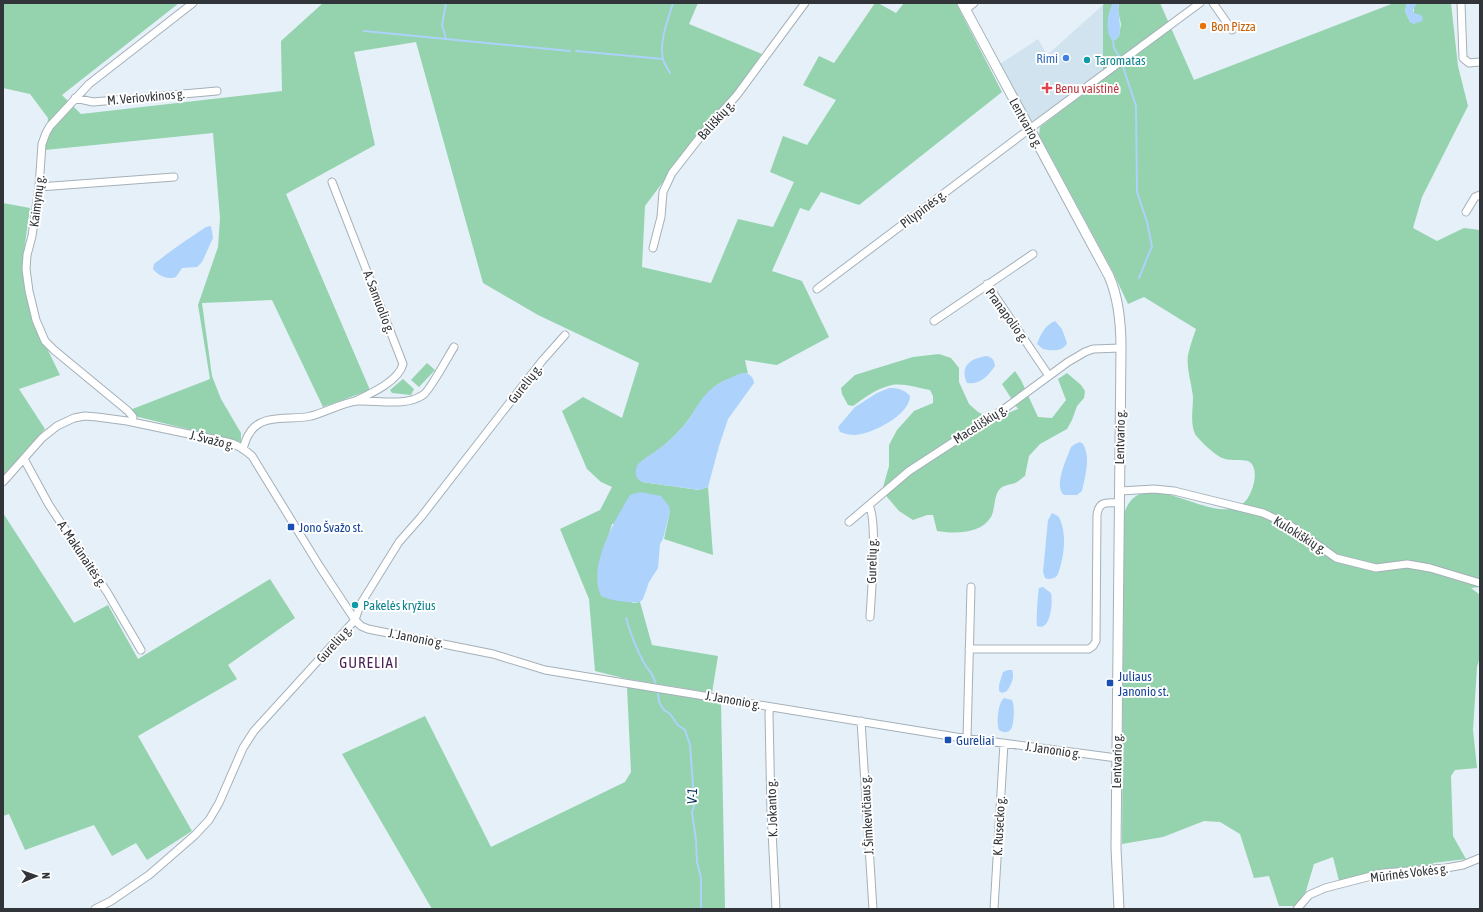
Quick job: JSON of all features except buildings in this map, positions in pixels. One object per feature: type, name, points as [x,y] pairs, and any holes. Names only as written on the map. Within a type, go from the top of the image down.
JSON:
[{"type":"main road","name":"Lentvario g.","points":[[963,6],[1108,276],[1114,289],[1120,317],[1120,503],[1116,848],[1119,909]]},
{"type":"street","name":"Kaimynų g.","points":[[132,422],[133,417],[128,411],[54,350],[46,341],[36,320],[28,290],[26,262],[32,236],[39,188],[42,144],[46,133],[55,119],[95,79],[193,3]]},
{"type":"street","name":"Bališkių g.","points":[[653,248],[661,217],[663,192],[672,173],[704,132],[737,96],[806,3]]},
{"type":"street","points":[[963,6],[974,3]]},
{"type":"street","name":"Pilypinės g.","points":[[817,289],[1200,3]]},
{"type":"street","points":[[1213,3],[1232,30]]},
{"type":"street","points":[[1461,3],[1463,58],[1469,63],[1480,62]]},
{"type":"street","name":"M. Veriovkinos g.","points":[[75,98],[93,102],[217,91]]},
{"type":"street","points":[[39,188],[174,177]]},
{"type":"street","name":"A. Samuolio g.","points":[[332,182],[403,364],[402,369],[382,388],[355,401]]},
{"type":"street","points":[[1466,212],[1475,197],[1480,195]]},
{"type":"street","points":[[988,284],[1033,254]]},
{"type":"street","name":"Pranapolio g.","points":[[934,320],[988,284],[1049,376]]},
{"type":"street","name":"Gurelių g.","points":[[95,909],[112,901],[149,874],[209,820],[219,803],[243,748],[254,731],[355,620],[360,605],[399,542],[422,517],[542,361],[564,335]]},
{"type":"street","points":[[243,448],[248,434],[267,421],[311,416],[355,401],[405,402],[425,395],[454,347]]},
{"type":"street","name":"Maceliškių g.","points":[[849,522],[909,471],[1004,409],[1068,362],[1085,352],[1101,348],[1121,348]]},
{"type":"street","name":"J. Švažo g.","points":[[3,482],[42,438],[57,426],[74,418],[85,416],[132,422],[227,442],[243,448],[252,456],[262,470],[320,567],[355,620]]},
{"type":"street","name":"A. Makūnaitės g.","points":[[24,459],[49,506],[107,592],[140,650]]},
{"type":"street","name":"Kulokiškių g.","points":[[1120,491],[1154,489],[1174,491],[1263,513],[1291,526],[1336,558],[1376,568],[1407,564],[1430,568],[1480,582]]},
{"type":"street","points":[[969,648],[1089,650],[1096,641],[1097,515],[1099,506],[1102,504],[1120,503]]},
{"type":"street","name":"Gurelių g.","points":[[869,506],[872,514],[873,549],[870,617]]},
{"type":"street","points":[[967,739],[971,587]]},
{"type":"street","name":"J. Janonio g.","points":[[355,620],[361,626],[368,629],[493,654],[545,670],[967,739],[1117,758]]},
{"type":"street","name":"K. Jokanto g.","points":[[770,707],[771,812],[776,909]]},
{"type":"street","name":"J. Šimkevičiaus g.","points":[[861,722],[873,909]]},
{"type":"street","name":"K. Rusecko g.","points":[[994,909],[1004,743]]},
{"type":"street","name":"Mūrinės Vokės g.","points":[[1297,909],[1309,895],[1324,888],[1383,873],[1446,868],[1463,865],[1480,858]]},
{"type":"shaded area","points":[[1103,5],[1103,70],[1032,121],[1000,64],[1038,39],[1047,55]]},
{"type":"green space","points":[[3,3],[179,3],[62,95],[81,114],[282,91],[281,41],[323,3],[698,3],[689,24],[762,54],[732,98],[701,131],[645,206],[642,267],[711,283],[738,219],[773,227],[794,182],[770,172],[783,136],[807,145],[836,100],[803,85],[819,56],[834,63],[875,3],[878,3],[896,13],[904,3],[956,3],[1002,92],[859,205],[821,192],[809,211],[800,208],[772,271],[802,281],[829,337],[777,365],[745,360],[748,374],[746,373],[729,379],[714,387],[705,396],[686,423],[676,434],[641,462],[642,482],[699,490],[708,487],[713,555],[664,539],[670,511],[612,524],[598,569],[633,603],[640,602],[652,645],[718,656],[712,693],[627,679],[595,671],[589,599],[560,529],[600,510],[612,487],[601,482],[587,469],[562,411],[583,397],[622,418],[639,363],[538,315],[483,283],[416,42],[354,52],[375,145],[286,194],[370,390],[323,407],[272,300],[202,303],[212,376],[221,399],[241,433],[241,442],[122,413],[210,379],[198,305],[218,247],[220,218],[213,133],[45,150],[48,118],[30,94],[3,88]]},
{"type":"green space","points":[[1105,3],[1113,3],[1108,17],[1108,26],[1112,40],[1115,40],[1119,36],[1121,24],[1118,11],[1119,3],[1160,3],[1194,80],[1394,3],[1407,3],[1405,11],[1410,22],[1414,12],[1414,7],[1417,3],[1451,3],[1458,66],[1468,106],[1422,197],[1413,228],[1437,241],[1464,228],[1480,230],[1480,587],[1471,588],[1480,595],[1480,657],[1477,667],[1473,730],[1477,768],[1455,770],[1451,776],[1453,836],[1466,859],[1433,863],[1432,867],[1339,881],[1333,857],[1314,864],[1306,891],[1296,906],[1279,906],[1269,876],[1254,878],[1240,834],[1220,822],[1204,821],[1163,837],[1122,844],[1124,514],[1134,498],[1148,492],[1166,494],[1205,506],[1223,509],[1239,506],[1250,494],[1254,483],[1255,474],[1253,466],[1249,461],[1221,458],[1208,448],[1195,434],[1192,420],[1193,397],[1188,370],[1188,355],[1196,329],[1144,297],[1128,304],[1112,270],[1039,135],[1040,127],[1107,76],[1103,70],[1103,5]]},
{"type":"green space","points":[[3,203],[30,208],[23,275],[26,296],[34,319],[60,375],[19,389],[45,429],[3,478]]},
{"type":"green space","points":[[939,354],[951,358],[959,368],[959,382],[969,404],[978,412],[993,419],[1018,409],[1002,384],[1015,371],[1021,380],[1038,417],[1052,418],[1066,400],[1058,379],[1067,373],[1081,385],[1085,391],[1084,398],[1077,406],[1067,429],[1040,444],[1029,456],[1025,476],[1015,483],[1004,486],[999,490],[991,517],[987,523],[967,532],[937,531],[933,515],[927,515],[913,520],[899,511],[882,491],[889,466],[889,445],[897,430],[914,411],[933,403],[933,396],[930,390],[906,385],[886,386],[853,406],[848,405],[842,394],[841,388],[855,375],[913,357]]},
{"type":"green space","points":[[427,363],[435,370],[419,387],[411,380]]},
{"type":"green space","points":[[403,379],[414,389],[411,395],[392,393],[390,390]]},
{"type":"green space","points":[[3,513],[74,623],[108,605],[138,659],[270,579],[295,618],[228,665],[237,679],[138,736],[192,831],[147,860],[136,843],[112,856],[94,825],[25,850],[9,814],[3,816]]},
{"type":"green space","points":[[627,687],[721,702],[725,909],[432,909],[342,754],[425,716],[491,847],[625,782],[631,772]]},
{"type":"water","points":[[1113,3],[1119,3],[1120,32],[1119,36],[1115,40],[1112,40],[1107,27],[1108,17]]},
{"type":"water","points":[[1407,3],[1417,3],[1413,10],[1414,13],[1421,15],[1423,18],[1422,21],[1414,24],[1410,22],[1405,11]]},
{"type":"water","points":[[211,226],[213,238],[202,262],[197,267],[182,268],[176,277],[169,278],[158,274],[153,269],[154,264],[166,254],[206,227]]},
{"type":"water","points":[[1055,321],[1062,329],[1067,343],[1060,349],[1043,349],[1037,344],[1038,340],[1046,328]]},
{"type":"water","points":[[987,356],[992,358],[995,366],[980,381],[976,383],[967,383],[964,372],[968,364],[976,359]]},
{"type":"water","points":[[742,373],[750,375],[753,378],[754,383],[728,419],[708,487],[700,490],[642,482],[638,479],[636,476],[637,466],[668,442],[678,432],[687,422],[705,395],[724,381]]},
{"type":"water","points":[[889,388],[901,389],[910,396],[904,410],[889,422],[871,431],[855,435],[840,432],[838,427],[855,407],[877,393]]},
{"type":"water","points":[[1080,442],[1083,444],[1087,455],[1086,473],[1082,491],[1077,495],[1064,495],[1061,491],[1060,479],[1064,465],[1071,447]]},
{"type":"water","points":[[640,492],[661,496],[669,506],[670,511],[663,539],[660,544],[658,568],[649,582],[643,599],[640,602],[625,602],[610,599],[601,596],[598,584],[600,558],[617,517],[630,495]]},
{"type":"water","points":[[1052,513],[1058,516],[1061,522],[1064,546],[1062,562],[1057,576],[1050,579],[1045,578],[1043,572],[1048,520]]},
{"type":"water","points":[[1043,587],[1051,593],[1052,602],[1048,620],[1042,627],[1037,626],[1037,614],[1039,588]]},
{"type":"water","points":[[1012,670],[1012,681],[1007,691],[1002,693],[999,691],[999,685],[1003,672]]},
{"type":"water","points":[[1004,698],[1012,700],[1014,706],[1012,727],[1010,731],[1007,732],[999,730],[998,727],[999,708]]},
{"type":"waterway","points":[[446,3],[442,25],[446,39]]},
{"type":"waterway","points":[[670,73],[665,65],[662,45],[673,3]]},
{"type":"waterway","points":[[364,31],[570,51]]},
{"type":"waterway","points":[[1113,40],[1114,48],[1119,56]]},
{"type":"waterway","points":[[576,51],[663,59]]},
{"type":"waterway","points":[[1123,67],[1136,106],[1137,192],[1147,222],[1152,246],[1139,278]]},
{"type":"waterway","name":"V-1","points":[[626,618],[639,652],[655,682]]},
{"type":"waterway","name":"V-1","points":[[658,694],[659,702],[664,710],[670,714],[678,725],[685,730],[690,745],[694,800],[692,812],[697,862],[701,878],[701,909]]},
{"type":"place","name":"Bon Pizza","points":[[1203,26]]},
{"type":"place","name":"Rimi","points":[[1066,58]]},
{"type":"place","name":"Taromatas","points":[[1087,60]]},
{"type":"place","name":"Benu vaistinė","points":[[1047,88]]},
{"type":"place","name":"Jono Švažo st.","points":[[291,527]]},
{"type":"place","name":"Pakelės kryžius","points":[[355,605]]},
{"type":"place","name":"Juliaus Janonio st.","points":[[1110,683]]},
{"type":"place","name":"Gureliai","points":[[948,740]]},
{"type":"district","name":"GURELIAI","points":[[369,662]]}]
